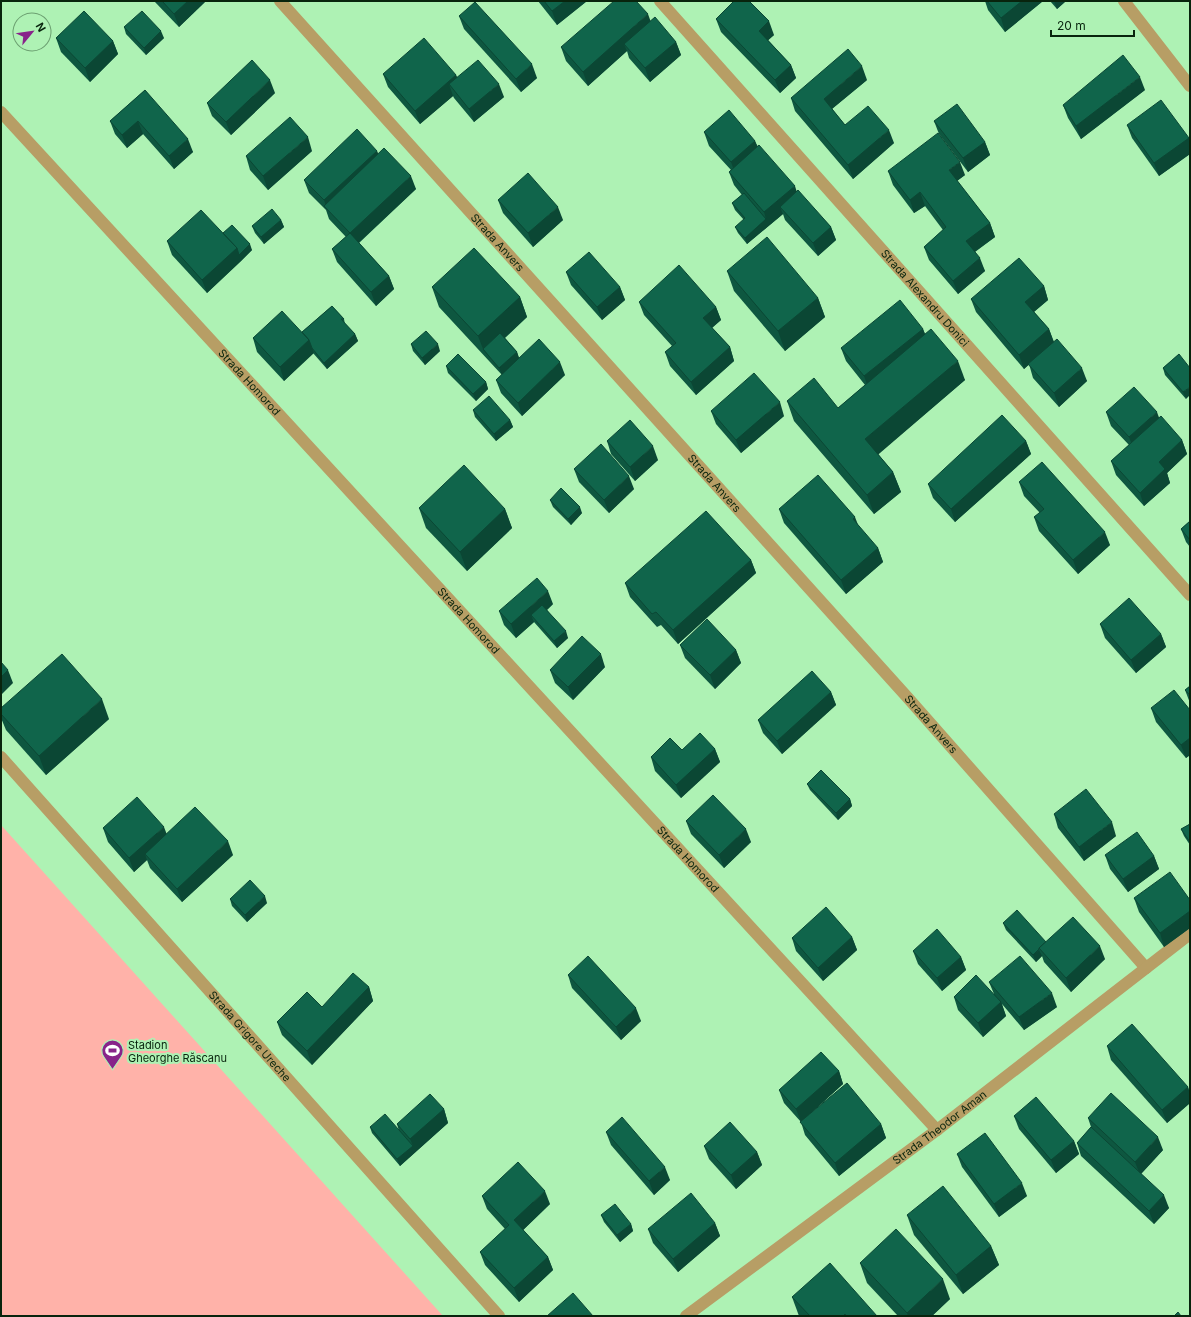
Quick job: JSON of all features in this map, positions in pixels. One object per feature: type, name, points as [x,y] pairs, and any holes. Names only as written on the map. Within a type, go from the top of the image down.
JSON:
[{"type":"street","name":"Strada Anvers","points":[[280,1],[908,698],[1146,968]]},
{"type":"street","name":"Strada Alexandru Donici","points":[[660,1],[1190,595]]},
{"type":"street","points":[[1124,1],[1190,86]]},
{"type":"street","name":"Strada Homorod","points":[[1,112],[937,1130]]},
{"type":"street","name":"Strada Grigore Ureche","points":[[1,757],[499,1316]]},
{"type":"street","name":"Strada Theodor Aman","points":[[686,1316],[937,1130],[1190,934]]},
{"type":"shaded area","name":"Stadion Gheorghe Răscanu","points":[[1,825],[443,1316],[1,1316]]},
{"type":"building","points":[[162,1],[188,1],[174,14]]},
{"type":"building","points":[[544,1],[565,1],[552,11]]},
{"type":"building","points":[[614,1],[636,1],[648,14],[583,72],[561,47]]},
{"type":"building","points":[[734,1],[749,1],[769,21],[759,31],[791,65],[775,80],[716,19]]},
{"type":"building","points":[[987,1],[1022,1],[1001,18]]},
{"type":"building","points":[[475,2],[532,64],[516,79],[459,16]]},
{"type":"building","points":[[84,11],[113,41],[85,68],[56,38]]},
{"type":"building","points":[[142,11],[161,31],[144,48],[124,27]]},
{"type":"building","points":[[655,17],[676,42],[645,68],[624,44]]},
{"type":"building","points":[[424,38],[456,75],[415,111],[383,74]]},
{"type":"building","points":[[848,49],[862,66],[824,99],[845,125],[868,106],[889,130],[848,165],[791,98]]},
{"type":"building","points":[[1123,55],[1140,77],[1076,126],[1063,105]]},
{"type":"building","points":[[252,60],[270,80],[226,122],[207,103]]},
{"type":"building","points":[[478,60],[499,84],[469,109],[449,84]]},
{"type":"building","points":[[145,90],[188,139],[169,156],[138,121],[122,135],[110,121]]},
{"type":"building","points":[[1161,100],[1189,138],[1154,163],[1127,125]]},
{"type":"building","points":[[957,104],[985,142],[963,158],[934,121]]},
{"type":"building","points":[[729,110],[755,141],[731,162],[704,132]]},
{"type":"building","points":[[290,117],[308,137],[263,176],[246,156]]},
{"type":"building","points":[[357,129],[377,151],[324,200],[304,180]]},
{"type":"building","points":[[938,133],[960,162],[949,170],[990,223],[966,241],[980,258],[953,281],[924,247],[946,227],[920,192],[910,200],[888,171]]},
{"type":"building","points":[[759,145],[795,186],[764,212],[729,172]]},
{"type":"building","points":[[384,148],[411,176],[350,233],[324,206]]},
{"type":"building","points":[[528,173],[558,207],[528,233],[498,200]]},
{"type":"building","points":[[798,190],[831,227],[813,243],[780,207]]},
{"type":"building","points":[[744,193],[766,219],[745,238],[735,227],[745,218],[732,203]]},
{"type":"building","points":[[272,209],[281,220],[261,237],[252,226]]},
{"type":"building","points":[[201,210],[237,248],[202,280],[167,241]]},
{"type":"building","points":[[232,225],[250,244],[239,255],[237,248],[223,233]]},
{"type":"building","points":[[350,233],[389,276],[371,292],[332,249]]},
{"type":"building","points":[[767,237],[818,298],[778,331],[727,271]]},
{"type":"building","points":[[474,248],[520,297],[478,336],[432,287]]},
{"type":"building","points":[[589,252],[620,287],[597,307],[566,272]]},
{"type":"building","points":[[1019,258],[1044,286],[1025,302],[1049,329],[1019,355],[971,299]]},
{"type":"building","points":[[679,265],[716,307],[703,318],[730,347],[691,382],[665,352],[676,343],[639,302]]},
{"type":"building","points":[[900,300],[923,329],[864,376],[841,348]]},
{"type":"building","points":[[332,306],[344,319],[341,319],[355,334],[324,363],[302,332]]},
{"type":"building","points":[[282,311],[309,340],[280,367],[253,338]]},
{"type":"building","points":[[931,329],[958,361],[865,439],[893,472],[867,495],[787,401],[814,378],[838,408]]},
{"type":"building","points":[[426,331],[438,344],[422,358],[411,344]]},
{"type":"building","points":[[500,333],[517,352],[499,368],[483,349]]},
{"type":"building","points":[[539,339],[560,362],[518,403],[496,380]]},
{"type":"building","points":[[1057,339],[1082,368],[1054,393],[1028,364]]},
{"type":"building","points":[[458,354],[486,382],[473,394],[446,366]]},
{"type":"building","points":[[1179,354],[1190,368],[1190,387],[1183,392],[1163,368]]},
{"type":"building","points":[[754,373],[780,402],[736,440],[711,411]]},
{"type":"building","points":[[1134,387],[1157,412],[1129,437],[1106,412]]},
{"type":"building","points":[[489,396],[510,420],[494,434],[473,410]]},
{"type":"building","points":[[1002,415],[1026,441],[951,509],[928,484]]},
{"type":"building","points":[[1161,416],[1182,440],[1159,462],[1165,469],[1140,493],[1111,461]]},
{"type":"building","points":[[630,420],[653,446],[630,467],[607,441]]},
{"type":"building","points":[[601,444],[629,476],[604,500],[574,469]]},
{"type":"building","points":[[1042,462],[1105,532],[1073,560],[1034,517],[1044,509],[1019,482]]},
{"type":"building","points":[[464,465],[505,509],[460,552],[419,508]]},
{"type":"building","points":[[818,475],[855,517],[853,519],[878,548],[841,580],[779,509]]},
{"type":"building","points":[[561,488],[580,507],[568,519],[550,500]]},
{"type":"building","points":[[706,511],[751,560],[673,630],[656,612],[652,614],[625,583]]},
{"type":"building","points":[[1190,521],[1190,540],[1181,529]]},
{"type":"building","points":[[537,578],[548,591],[511,624],[499,611]]},
{"type":"building","points":[[1129,598],[1161,634],[1131,660],[1100,624]]},
{"type":"building","points":[[542,605],[566,631],[554,641],[531,615]]},
{"type":"building","points":[[707,619],[736,650],[710,675],[680,645]]},
{"type":"building","points":[[582,636],[601,654],[568,687],[550,670]]},
{"type":"building","points":[[62,654],[102,699],[39,756],[1,714],[1,708]]},
{"type":"building","points":[[1,662],[8,670],[1,677]]},
{"type":"building","points":[[812,671],[831,692],[777,741],[758,720]]},
{"type":"building","points":[[1190,686],[1190,695],[1185,690]]},
{"type":"building","points":[[1174,690],[1190,710],[1190,738],[1181,745],[1151,708]]},
{"type":"building","points":[[700,733],[715,749],[676,785],[651,757],[670,738],[682,750]]},
{"type":"building","points":[[821,770],[850,799],[836,813],[807,784]]},
{"type":"building","points":[[1086,789],[1112,822],[1079,847],[1054,814]]},
{"type":"building","points":[[713,795],[746,829],[719,855],[686,821]]},
{"type":"building","points":[[137,797],[164,827],[129,858],[103,828]]},
{"type":"building","points":[[195,807],[228,841],[177,889],[145,854]]},
{"type":"building","points":[[1190,824],[1190,842],[1181,829]]},
{"type":"building","points":[[1137,832],[1154,856],[1123,879],[1105,855]]},
{"type":"building","points":[[1170,872],[1190,900],[1190,911],[1160,933],[1134,898]]},
{"type":"building","points":[[250,880],[265,896],[245,915],[230,899]]},
{"type":"building","points":[[826,907],[852,937],[818,968],[792,938]]},
{"type":"building","points":[[1017,910],[1046,942],[1033,955],[1003,923]]},
{"type":"building","points":[[1073,917],[1100,946],[1066,978],[1039,948]]},
{"type":"building","points":[[937,929],[961,957],[937,978],[913,951]]},
{"type":"building","points":[[588,956],[636,1008],[616,1027],[568,975]]},
{"type":"building","points":[[1020,956],[1052,993],[1019,1017],[989,982]]},
{"type":"building","points":[[353,973],[369,987],[307,1051],[277,1022],[307,992],[322,1007]]},
{"type":"building","points":[[976,975],[1001,1002],[978,1023],[954,997]]},
{"type":"building","points":[[1132,1024],[1188,1087],[1162,1110],[1107,1046]]},
{"type":"building","points":[[821,1052],[839,1071],[796,1109],[779,1090]]},
{"type":"building","points":[[847,1083],[881,1124],[835,1163],[800,1122]]},
{"type":"building","points":[[1111,1093],[1158,1137],[1135,1162],[1088,1118]]},
{"type":"building","points":[[430,1094],[444,1109],[410,1139],[397,1124]]},
{"type":"building","points":[[1036,1097],[1074,1141],[1051,1160],[1014,1116]]},
{"type":"building","points":[[385,1114],[413,1146],[397,1159],[370,1127]]},
{"type":"building","points":[[622,1117],[665,1167],[649,1181],[606,1132]]},
{"type":"building","points":[[730,1122],[757,1152],[731,1175],[704,1146]]},
{"type":"building","points":[[1091,1127],[1164,1195],[1149,1211],[1077,1143]]},
{"type":"building","points":[[985,1133],[1022,1183],[994,1204],[957,1154]]},
{"type":"building","points":[[518,1162],[545,1191],[514,1220],[548,1257],[514,1288],[480,1252],[509,1225],[482,1196]]},
{"type":"building","points":[[943,1186],[991,1246],[956,1275],[907,1215]]},
{"type":"building","points":[[691,1193],[715,1223],[673,1259],[648,1229]]},
{"type":"building","points":[[615,1204],[631,1224],[617,1235],[601,1215]]},
{"type":"building","points":[[896,1229],[943,1279],[907,1313],[860,1263]]},
{"type":"building","points":[[830,1263],[877,1316],[846,1316],[845,1314],[843,1316],[810,1316],[792,1297]]},
{"type":"building","points":[[573,1293],[593,1316],[547,1316]]},
{"type":"building","points":[[1178,1312],[1181,1316],[1174,1316]]},
{"type":"place","name":"Stadion Gheorghe Răscanu","points":[[112,1070]]}]
